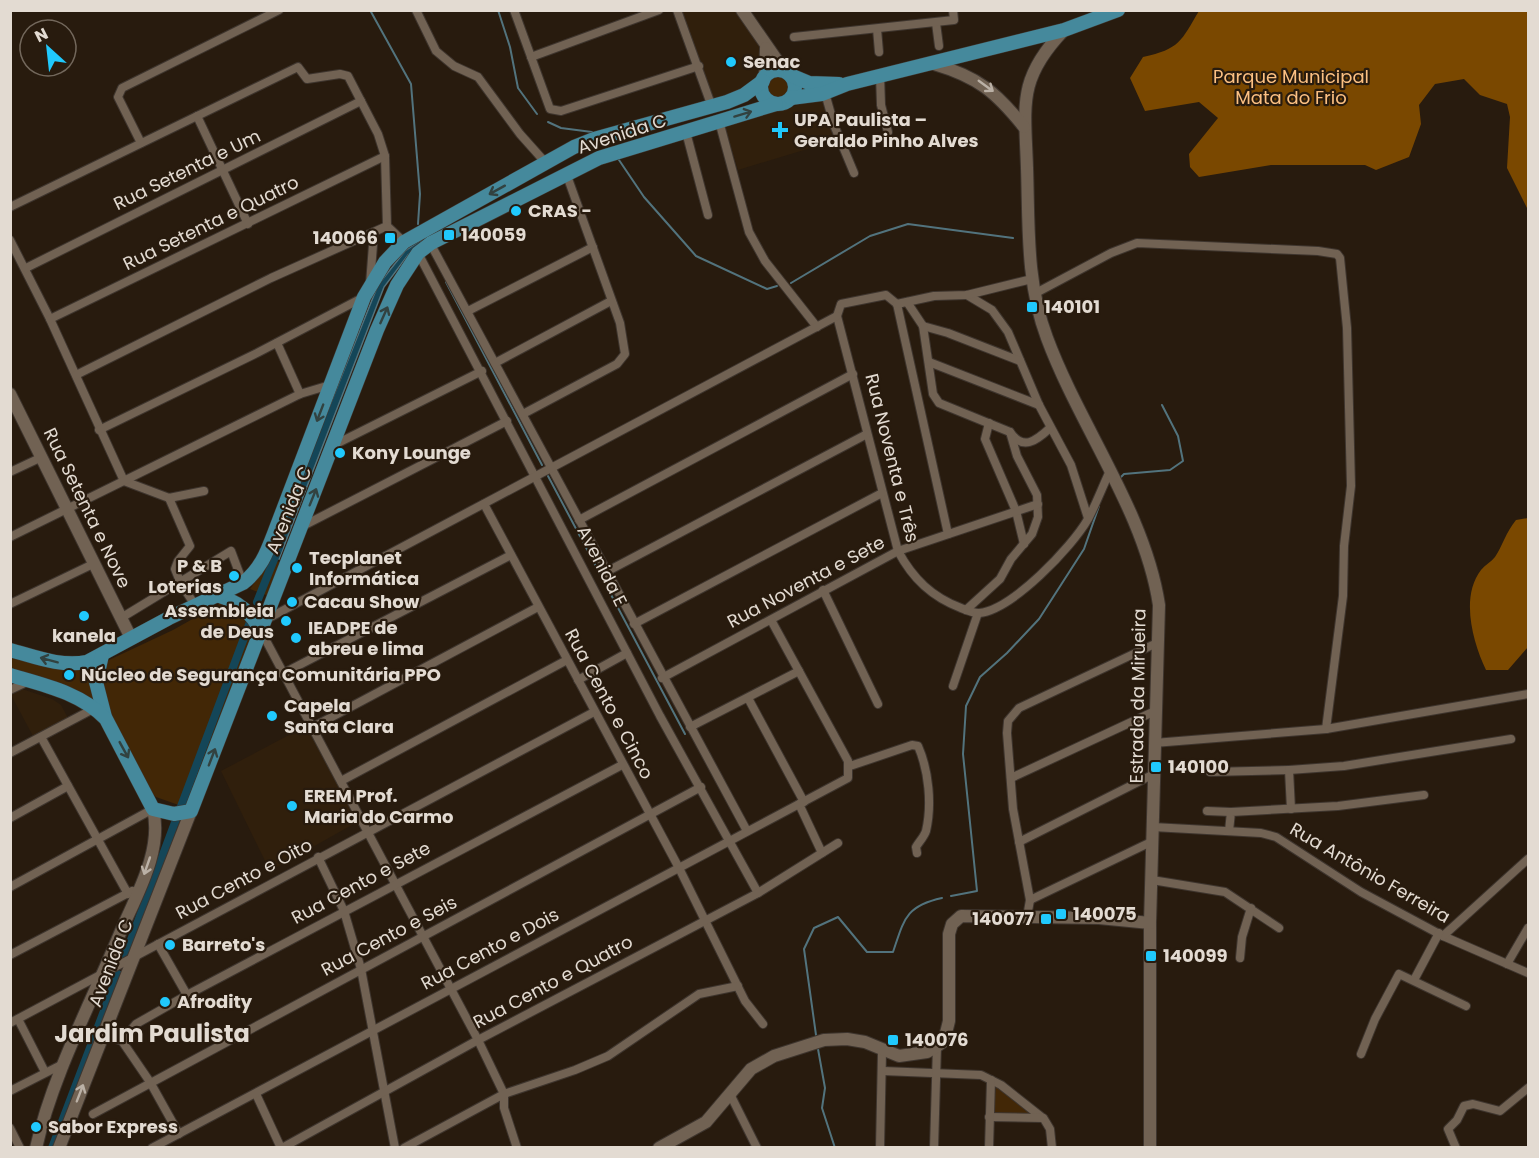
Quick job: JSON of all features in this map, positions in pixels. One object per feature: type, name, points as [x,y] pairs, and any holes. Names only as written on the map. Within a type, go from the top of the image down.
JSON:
[{"type":"main road","points":[[741,10],[766,48],[795,84],[791,98]]},
{"type":"main road","points":[[766,48],[762,90],[765,98],[776,104],[791,98],[825,93],[880,75],[934,64],[1064,30],[1118,10]]},
{"type":"main road","name":"Estrada da Mirueira","points":[[1064,30],[1045,50],[1028,83],[1024,127],[1032,279],[1034,294],[1055,357],[1137,527],[1151,565],[1159,605],[1150,923],[1150,1148]]},
{"type":"main road","points":[[934,64],[960,72],[986,86],[1024,127]]},
{"type":"main road","points":[[764,79],[774,71],[809,83],[847,84]]},
{"type":"main road","name":"Avenida C","points":[[239,585],[258,570],[265,558],[370,284],[385,262],[404,242],[545,162],[594,139],[712,107],[737,97],[764,79]]},
{"type":"main road","name":"Avenida C","points":[[59,1148],[132,958],[183,813],[256,619],[301,527],[377,330],[397,285],[418,253],[431,243],[598,158],[776,104]]},
{"type":"main road","points":[[528,173],[536,188]]},
{"type":"main road","name":"Rua Setenta e Nove","points":[[12,402],[42,457],[131,638]]},
{"type":"main road","points":[[10,650],[73,665],[102,656],[131,638],[239,585]]},
{"type":"main road","points":[[217,595],[234,601],[256,619]]},
{"type":"main road","points":[[34,1146],[65,1063],[105,972],[133,891],[153,844],[156,827],[153,809],[106,719],[97,692],[97,672],[102,656]]},
{"type":"main road","points":[[10,675],[83,699],[106,719]]},
{"type":"main road","points":[[153,809],[183,813]]},
{"type":"main road","points":[[659,1148],[706,1122],[758,1064],[809,1044],[847,1039],[865,1042],[882,1052],[899,1056],[927,1052],[941,1044],[949,1021],[949,934],[952,924],[961,916],[1150,923]]},
{"type":"street","points":[[141,143],[118,97],[122,88],[279,10]]},
{"type":"street","points":[[416,10],[436,51],[454,66],[478,77],[520,134],[545,162]]},
{"type":"street","points":[[514,10],[550,109],[561,111],[699,66]]},
{"type":"street","points":[[531,57],[660,10]]},
{"type":"street","points":[[677,10],[712,107]]},
{"type":"street","points":[[794,37],[954,20],[953,10]]},
{"type":"street","points":[[936,23],[939,46]]},
{"type":"street","points":[[877,29],[879,52]]},
{"type":"street","points":[[10,207],[300,68],[307,79],[346,74],[378,134],[385,156],[387,226],[404,242]]},
{"type":"street","points":[[880,75],[881,105],[888,132]]},
{"type":"street","points":[[825,93],[834,125],[854,173]]},
{"type":"street","name":"Rua Setenta e Um","points":[[26,268],[361,101]]},
{"type":"street","points":[[197,116],[248,224]]},
{"type":"street","points":[[719,122],[749,232],[756,248],[817,327]]},
{"type":"street","points":[[686,132],[708,215]]},
{"type":"street","name":"Rua Setenta e Quatro","points":[[50,319],[385,156]]},
{"type":"street","points":[[523,414],[617,364],[626,354],[611,301],[566,173]]},
{"type":"street","points":[[76,375],[271,278],[387,226]]},
{"type":"street","name":"Avenida E","points":[[424,230],[662,678],[747,831]]},
{"type":"street","points":[[370,284],[374,231]]},
{"type":"street","points":[[10,240],[26,268],[124,481],[169,498],[204,490]]},
{"type":"street","points":[[1034,294],[1111,253],[1137,243],[1337,254],[1341,262],[1347,328],[1351,486],[1344,546],[1343,596],[1326,729]]},
{"type":"street","points":[[468,311],[592,247]]},
{"type":"street","name":"Avenida E","points":[[418,253],[482,370],[627,652],[758,893]]},
{"type":"street","points":[[897,304],[933,296],[968,295],[1032,279]]},
{"type":"street","points":[[517,1148],[504,1108],[504,1094],[478,1040],[367,834],[313,728],[282,674],[256,619],[484,504],[817,327],[837,316],[841,304],[886,295],[897,304],[948,534]]},
{"type":"street","points":[[968,295],[998,317],[1050,428],[1071,465],[1088,518]]},
{"type":"street","points":[[99,430],[277,343],[364,297]]},
{"type":"street","points":[[495,363],[611,301]]},
{"type":"street","points":[[907,302],[923,326],[931,385],[936,401],[1010,432],[1017,442],[1023,444],[1034,441],[1050,428]]},
{"type":"street","name":"Rua Noventa e Três","points":[[837,316],[898,552],[928,592],[966,610],[978,613]]},
{"type":"street","points":[[923,326],[948,333],[1020,361]]},
{"type":"street","points":[[277,343],[300,394]]},
{"type":"street","points":[[929,362],[1039,405]]},
{"type":"street","points":[[334,445],[482,370]]},
{"type":"street","points":[[579,520],[853,374]]},
{"type":"street","points":[[10,537],[300,394],[330,385]]},
{"type":"street","points":[[301,527],[507,421]]},
{"type":"street","points":[[989,423],[985,439],[1016,511],[1024,544]]},
{"type":"street","points":[[966,610],[1000,579],[1011,559],[1035,526],[1037,495],[1017,456],[1010,432]]},
{"type":"street","points":[[606,572],[867,434]]},
{"type":"street","points":[[10,472],[42,457]]},
{"type":"street","points":[[953,686],[978,613],[1002,603],[1038,576],[1067,549],[1088,518],[1109,473]]},
{"type":"street","points":[[634,624],[882,493]]},
{"type":"street","points":[[169,498],[190,546],[176,564],[181,584],[195,605]]},
{"type":"street","name":"Rua Cento e Cinco","points":[[484,504],[679,868],[738,986],[762,1024]]},
{"type":"street","name":"Rua Noventa e Sete","points":[[662,678],[823,590],[898,552],[1038,504]]},
{"type":"street","points":[[121,618],[181,584],[203,567],[231,551],[239,585]]},
{"type":"street","points":[[282,674],[510,555]]},
{"type":"street","points":[[10,604],[93,564]]},
{"type":"street","points":[[823,590],[878,704]]},
{"type":"street","points":[[313,728],[538,607]]},
{"type":"street","points":[[771,620],[850,766],[912,745],[918,746],[923,760],[929,805],[925,834],[916,847],[917,853]]},
{"type":"street","points":[[1027,917],[1030,900],[1019,842],[1011,778],[1008,721],[1019,708],[1159,642]]},
{"type":"street","points":[[578,680],[627,652]]},
{"type":"street","points":[[341,781],[567,660]]},
{"type":"street","points":[[690,727],[799,671]]},
{"type":"street","points":[[10,690],[29,681]]},
{"type":"street","points":[[1154,742],[1326,729],[1528,694]]},
{"type":"street","points":[[748,698],[801,803],[822,853]]},
{"type":"street","points":[[10,753],[95,708]]},
{"type":"street","points":[[1011,778],[1155,711]]},
{"type":"street","name":"Rua Cento e Oito","points":[[14,1021],[318,857],[367,834],[594,712]]},
{"type":"street","points":[[10,956],[133,891],[68,786],[41,737]]},
{"type":"street","points":[[1210,772],[1344,766],[1511,739]]},
{"type":"street","name":"Rua Cento e Sete","points":[[122,1041],[136,1024],[187,995],[394,883],[622,765]]},
{"type":"street","name":"Rua Cento e Dois","points":[[152,1148],[256,1094],[372,1029],[450,990],[843,781],[850,775],[850,766]]},
{"type":"street","points":[[1289,770],[1291,809]]},
{"type":"street","points":[[1019,842],[1154,774]]},
{"type":"street","points":[[10,818],[68,786]]},
{"type":"street","name":"Rua Cento e Seis","points":[[93,1114],[701,787]]},
{"type":"street","points":[[1207,811],[1291,809],[1424,795]]},
{"type":"street","points":[[10,887],[153,809]]},
{"type":"street","points":[[1229,831],[1231,812]]},
{"type":"street","name":"Rua Antônio Ferreira","points":[[1153,827],[1261,832],[1276,837],[1362,892],[1441,934],[1528,973]]},
{"type":"street","points":[[1030,900],[1153,841]]},
{"type":"street","name":"Rua Cento e Quatro","points":[[282,1148],[478,1040],[758,893],[838,843]]},
{"type":"street","points":[[318,857],[344,911],[361,969],[395,1148]]},
{"type":"street","points":[[1414,980],[1441,934],[1528,859]]},
{"type":"street","points":[[1152,880],[1226,892],[1280,928]]},
{"type":"street","points":[[1240,958],[1242,937],[1251,908]]},
{"type":"street","points":[[1507,964],[1528,928]]},
{"type":"street","points":[[158,945],[187,995]]},
{"type":"street","points":[[1361,1054],[1375,1019],[1399,974],[1466,1006]]},
{"type":"street","points":[[404,1148],[504,1094],[575,1070],[608,1056],[699,994],[738,986]]},
{"type":"street","points":[[14,1021],[45,1072]]},
{"type":"street","points":[[103,1035],[122,1041],[150,1082],[178,1134]]},
{"type":"street","points":[[934,1148],[941,1044]]},
{"type":"street","points":[[880,1148],[882,1052]]},
{"type":"street","points":[[10,1091],[65,1063]]},
{"type":"street","points":[[883,1071],[938,1071],[981,1075],[1044,1119],[1050,1130],[1052,1148]]},
{"type":"street","points":[[988,1148],[991,1080]]},
{"type":"street","points":[[1456,1148],[1448,1129],[1457,1120],[1464,1106],[1473,1104],[1500,1111],[1528,1088]]},
{"type":"street","points":[[256,1094],[282,1148]]},
{"type":"street","points":[[730,1094],[757,1148]]},
{"type":"street","points":[[989,1117],[1044,1119]]},
{"type":"street","points":[[10,1128],[20,1148]]},
{"type":"shaded area","name":"Senac","points":[[681,11],[737,11],[760,44],[761,79],[714,102]]},
{"type":"shaded area","points":[[777,74],[786,78],[790,87],[786,96],[777,100],[768,96],[764,87],[768,78]]},
{"type":"shaded area","name":"UPA Paulista – Geraldo Pinho Alves","points":[[823,98],[837,140],[738,170],[724,125]]},
{"type":"shaded area","points":[[271,559],[282,563],[269,596],[250,589]]},
{"type":"shaded area","points":[[221,603],[242,616],[250,638],[187,808],[156,797],[144,785],[93,697],[93,703],[11,672],[10,654],[80,668],[89,673],[91,680],[109,660],[173,630]]},
{"type":"shaded area","points":[[22,689],[52,699],[61,705],[68,718],[33,736],[11,695]]},
{"type":"shaded area","points":[[306,726],[359,821],[270,871],[221,771]]},
{"type":"shaded area","points":[[996,1085],[1034,1116],[993,1114]]},
{"type":"green space","name":"Parque Municipal Mata do Frio","points":[[1199,11],[1528,11],[1528,210],[1507,168],[1510,117],[1507,104],[1480,95],[1464,79],[1435,84],[1419,105],[1421,124],[1409,157],[1376,170],[1365,165],[1271,165],[1199,177],[1190,167],[1189,154],[1218,118],[1199,102],[1145,111],[1130,78],[1143,57],[1165,51],[1178,42]]},
{"type":"green space","points":[[1528,518],[1528,647],[1508,670],[1486,670],[1473,634],[1471,593],[1481,570],[1495,557],[1509,529],[1516,520]]},
{"type":"water","points":[[421,240],[422,244],[408,255],[384,287],[279,559],[270,555],[378,285],[405,251]]},
{"type":"waterway","points":[[370,10],[411,84],[420,194],[418,224]]},
{"type":"waterway","points":[[498,10],[510,47],[518,88],[537,114]]},
{"type":"waterway","points":[[548,122],[561,128],[592,132]]},
{"type":"waterway","points":[[619,160],[644,197],[696,256],[767,289],[777,286]]},
{"type":"waterway","points":[[791,283],[870,236],[908,224],[1013,238]]},
{"type":"waterway","points":[[446,282],[542,465]]},
{"type":"waterway","points":[[1120,478],[1124,474],[1170,470],[1183,461],[1178,436],[1162,405]]},
{"type":"waterway","points":[[548,476],[685,734]]},
{"type":"waterway","points":[[951,896],[977,891],[963,754],[966,706],[980,677],[1007,653],[1039,619],[1084,549],[1099,506]]},
{"type":"waterway","points":[[257,602],[279,547]]},
{"type":"waterway","points":[[125,956],[253,614]]},
{"type":"waterway","points":[[816,1035],[804,949],[814,928],[838,917],[867,952],[893,952],[900,931],[913,910],[920,905],[942,898]]},
{"type":"waterway","points":[[52,1148],[118,974]]},
{"type":"waterway","points":[[818,1049],[825,1088],[822,1108],[835,1148]]},
{"type":"place","name":"Senac","points":[[731,62]]},
{"type":"place","name":"UPA Paulista – Geraldo Pinho Alves","points":[[780,130]]},
{"type":"place","name":"CRAS -","points":[[516,211]]},
{"type":"place","name":"140059","points":[[449,235]]},
{"type":"place","name":"140066","points":[[390,238]]},
{"type":"place","name":"140101","points":[[1032,307]]},
{"type":"place","name":"Kony Lounge","points":[[340,453]]},
{"type":"place","name":"Tecplanet Informática","points":[[297,568]]},
{"type":"place","name":"P & B Loterias","points":[[234,576]]},
{"type":"place","name":"Cacau Show","points":[[292,602]]},
{"type":"place","name":"kanela","points":[[84,616]]},
{"type":"place","name":"Assembleia de Deus","points":[[286,621]]},
{"type":"place","name":"IEADPE de abreu e lima","points":[[296,638]]},
{"type":"place","name":"Núcleo de Segurança Comunitária PPO","points":[[69,675]]},
{"type":"place","name":"Capela Santa Clara","points":[[272,716]]},
{"type":"place","name":"140100","points":[[1156,767]]},
{"type":"place","name":"EREM Prof. Maria do Carmo","points":[[292,806]]},
{"type":"place","name":"140075","points":[[1061,914]]},
{"type":"place","name":"140077","points":[[1046,919]]},
{"type":"place","name":"Barreto's","points":[[170,945]]},
{"type":"place","name":"140099","points":[[1151,956]]},
{"type":"place","name":"Afrodity","points":[[165,1002]]},
{"type":"place","name":"140076","points":[[893,1040]]},
{"type":"place","name":"Sabor Express","points":[[36,1127]]},
{"type":"district","name":"Jardim Paulista","points":[[152,1034]]}]
